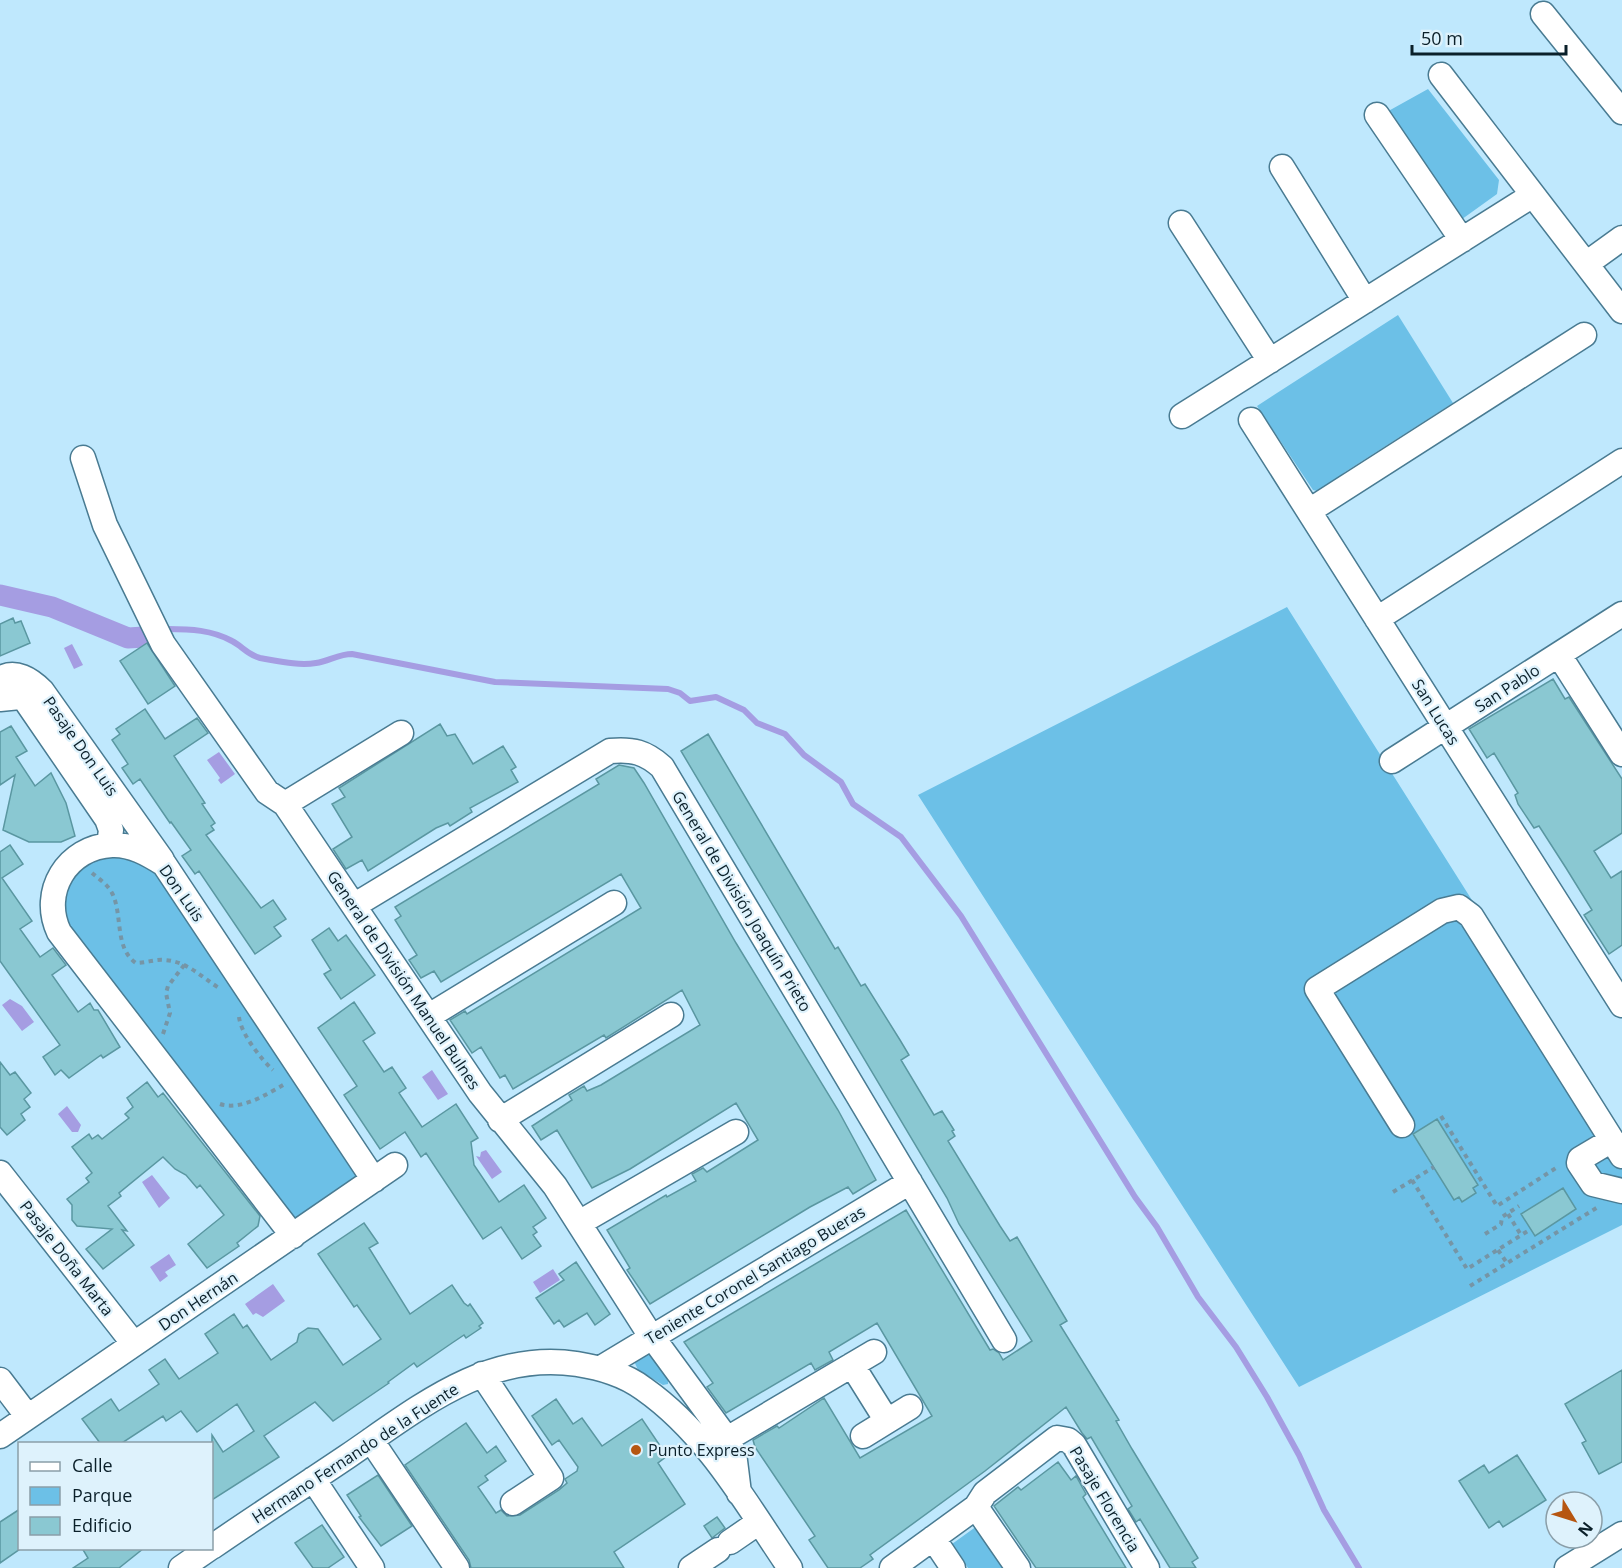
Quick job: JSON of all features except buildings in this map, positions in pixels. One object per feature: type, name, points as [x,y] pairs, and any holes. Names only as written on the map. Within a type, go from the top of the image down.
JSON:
[{"type":"street","points":[[1543,14],[1622,112]]},
{"type":"street","points":[[1441,75],[1622,311]]},
{"type":"street","points":[[1377,115],[1462,240]]},
{"type":"street","points":[[1282,168],[1365,301]]},
{"type":"street","points":[[1182,416],[1533,195]]},
{"type":"street","points":[[1181,223],[1270,361]]},
{"type":"street","points":[[1586,264],[1622,238]]},
{"type":"street","points":[[1309,511],[1584,335]]},
{"type":"street","name":"San Lucas","points":[[1251,420],[1620,996]]},
{"type":"street","name":"General de División Manuel Bulnes","points":[[83,458],[105,525],[163,644],[267,792],[285,804],[500,1119],[531,1154],[652,1336],[727,1439],[734,1453],[739,1493]]},
{"type":"street","points":[[1377,619],[1622,461]]},
{"type":"street","name":"San Pablo","points":[[1392,761],[1622,614]]},
{"type":"street","points":[[1559,655],[1622,754]]},
{"type":"street","name":"Pasaje Don Luis","points":[[0,679],[15,675],[24,677],[42,691],[164,864]]},
{"type":"street","name":"Pasaje Don Luis","points":[[0,699],[20,697],[26,701],[99,806],[111,830],[109,846]]},
{"type":"street","points":[[285,804],[401,733]]},
{"type":"street","name":"General de División Joaquín Prieto","points":[[355,905],[610,751],[632,749],[648,755],[662,767],[1004,1341]]},
{"type":"street","name":"Pasaje Don Luis","points":[[99,806],[127,811]]},
{"type":"street","name":"Don Luis","points":[[292,1236],[59,932],[51,910],[57,878],[64,868],[80,856],[94,848],[132,847],[164,864],[374,1180]]},
{"type":"street","points":[[429,1016],[614,903]]},
{"type":"street","points":[[1402,1125],[1317,989],[1442,911],[1459,907],[1471,916],[1617,1148],[1580,1159],[1579,1163],[1593,1184],[1622,1191]]},
{"type":"street","points":[[500,1119],[671,1015]]},
{"type":"street","points":[[579,1223],[736,1132]]},
{"type":"street","name":"Don Hernán","points":[[0,1436],[395,1165]]},
{"type":"street","name":"Pasaje Doña Marta","points":[[0,1173],[134,1344]]},
{"type":"street","name":"Teniente Coronel Santiago Bueras","points":[[600,1368],[910,1182]]},
{"type":"street","points":[[727,1439],[874,1352]]},
{"type":"street","name":"Hermano Fernando de la Fuente","points":[[213,1547],[440,1394],[501,1367],[547,1361],[600,1368],[644,1389],[671,1411],[700,1440],[790,1568]]},
{"type":"street","points":[[852,1365],[887,1421]]},
{"type":"street","points":[[482,1374],[551,1478],[513,1503]]},
{"type":"street","points":[[0,1380],[28,1417]]},
{"type":"street","points":[[863,1436],[910,1407]]},
{"type":"street","name":"Pasaje Florencia","points":[[892,1568],[976,1507],[985,1493],[1057,1438],[1068,1440],[1074,1445],[1147,1568]]},
{"type":"street","points":[[371,1440],[457,1568]]},
{"type":"street","points":[[313,1479],[372,1568]]},
{"type":"street","points":[[976,1507],[1018,1568]]},
{"type":"street","points":[[691,1568],[759,1522]]},
{"type":"street","points":[[1567,1568],[1622,1534]]},
{"type":"street","points":[[933,1539],[952,1568]]},
{"type":"street","name":"Hermano Fernando de la Fuente","points":[[181,1568],[208,1550]]},
{"type":"path","points":[[89,870],[111,891],[123,944],[130,959],[136,963],[163,959],[185,964],[226,992]]},
{"type":"path","points":[[165,1045],[163,1034],[170,1013],[166,993],[175,974],[185,964]]},
{"type":"path","points":[[238,1007],[241,1026],[259,1057],[279,1075]]},
{"type":"path","points":[[213,1103],[227,1107],[241,1104],[285,1082],[291,1092]]},
{"type":"path","points":[[1441,1116],[1460,1151],[1497,1206],[1561,1165]]},
{"type":"path","points":[[1393,1192],[1434,1167]]},
{"type":"path","points":[[1412,1180],[1467,1269],[1531,1229]]},
{"type":"path","points":[[1485,1234],[1501,1224],[1502,1217],[1519,1206]]},
{"type":"path","points":[[1470,1286],[1600,1206]]},
{"type":"path","points":[[1508,1214],[1521,1235]]},
{"type":"path","points":[[1498,1250],[1507,1263]]},
{"type":"green space","points":[[1428,89],[1499,180],[1497,194],[1458,222],[1383,114]]},
{"type":"green space","points":[[1398,315],[1453,403],[1345,472],[1321,492],[1313,490],[1257,406]]},
{"type":"green space","points":[[1287,607],[1622,1138],[1622,1225],[1299,1387],[918,795]]},
{"type":"green space","points":[[103,854],[132,858],[156,870],[355,1162],[358,1178],[299,1219],[293,1218],[63,919],[66,886],[74,871]]},
{"type":"green space","points":[[648,1350],[668,1379],[668,1384],[663,1385],[638,1370],[634,1361]]},
{"type":"green space","points":[[977,1526],[1006,1568],[968,1568],[952,1544]]},
{"type":"shaded area","points":[[72,644],[83,665],[74,669],[64,648]]},
{"type":"shaded area","points":[[219,752],[235,774],[221,784],[218,780],[220,778],[207,760]]},
{"type":"shaded area","points":[[10,999],[22,1006],[34,1022],[22,1031],[2,1005]]},
{"type":"shaded area","points":[[432,1070],[448,1094],[438,1100],[422,1077]]},
{"type":"shaded area","points":[[67,1106],[81,1125],[78,1132],[72,1132],[58,1114]]},
{"type":"shaded area","points":[[486,1150],[502,1172],[492,1179],[476,1156],[480,1157],[481,1152]]},
{"type":"shaded area","points":[[152,1175],[170,1198],[159,1208],[142,1182]]},
{"type":"shaded area","points":[[169,1254],[176,1265],[165,1272],[168,1276],[160,1282],[150,1267]]},
{"type":"shaded area","points":[[553,1269],[560,1280],[540,1293],[533,1282]]},
{"type":"shaded area","points":[[273,1284],[285,1301],[263,1317],[256,1313],[253,1315],[245,1304]]},
{"type":"waterway","points":[[0,595],[52,607],[128,638],[144,637]]},
{"type":"waterway","points":[[168,629],[217,634],[256,657],[288,663],[316,663],[352,654],[495,682],[668,689],[680,693],[690,701],[716,697],[744,710],[757,723],[785,734],[804,755],[841,782],[853,804],[901,837],[961,916],[1135,1197],[1157,1227],[1198,1297],[1236,1347],[1267,1397],[1299,1455],[1324,1510],[1359,1568]]},
{"type":"place","name":"Punto Express","points":[[636,1450]]}]
